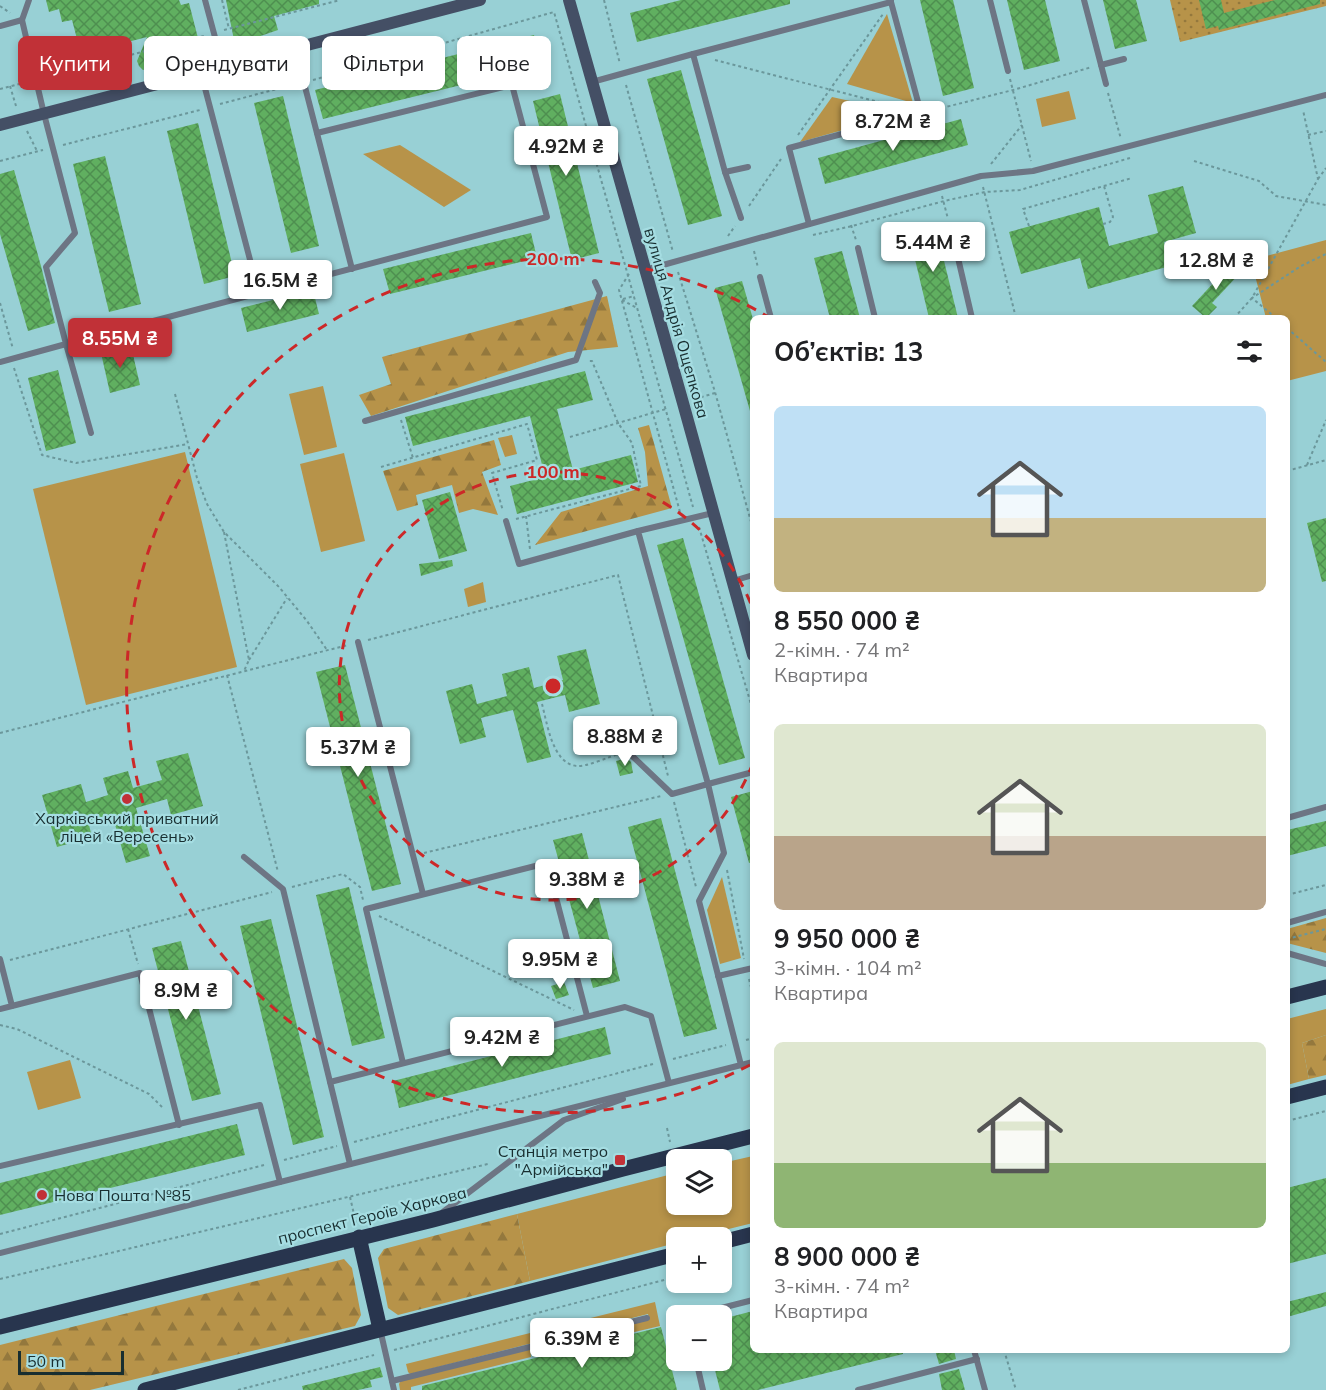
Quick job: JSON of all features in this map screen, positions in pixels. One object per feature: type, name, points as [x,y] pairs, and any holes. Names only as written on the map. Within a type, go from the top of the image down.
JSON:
[{"type":"main road","points":[[1290,996],[1326,987]]},
{"type":"main road","points":[[1290,1096],[1326,1087]]},
{"type":"main road","name":"проспект Героїв Харкова","points":[[0,1327],[433,1220],[750,1137]]},
{"type":"main road","points":[[732,1239],[750,1235]]},
{"type":"main road","points":[[359,1237],[380,1329]]},
{"type":"main road","points":[[145,1390],[666,1257]]},
{"type":"street","points":[[310,44],[480,0]]},
{"type":"street","name":"вулиця Андрія Ощепкова","points":[[569,0],[750,644]]},
{"type":"street","points":[[0,125],[144,88]]},
{"type":"lane","points":[[26,36],[22,20],[29,0]]},
{"type":"lane","points":[[205,0],[216,36]]},
{"type":"lane","points":[[990,0],[1008,71]]},
{"type":"lane","points":[[1084,0],[1106,84]]},
{"type":"lane","points":[[592,82],[891,1],[921,113],[789,148],[809,224]]},
{"type":"lane","points":[[0,26],[22,20]]},
{"type":"lane","points":[[693,54],[725,172],[741,218]]},
{"type":"lane","points":[[1101,65],[1125,59]]},
{"type":"lane","points":[[0,362],[547,217],[512,85],[317,134]]},
{"type":"lane","points":[[38,90],[75,233],[46,267],[91,433]]},
{"type":"lane","points":[[206,90],[259,294]]},
{"type":"lane","points":[[306,90],[352,269]]},
{"type":"lane","points":[[645,270],[981,176],[1033,171],[1326,95]]},
{"type":"lane","points":[[725,172],[748,167]]},
{"type":"lane","points":[[951,228],[971,315]]},
{"type":"lane","points":[[858,248],[874,315]]},
{"type":"lane","points":[[759,277],[770,315]]},
{"type":"lane","points":[[365,421],[576,360],[600,293],[596,282]]},
{"type":"lane","points":[[506,521],[519,564],[713,513]]},
{"type":"lane","points":[[638,531],[708,784],[724,853],[699,901],[741,1065]]},
{"type":"lane","points":[[732,581],[750,576]]},
{"type":"lane","points":[[358,642],[423,894]]},
{"type":"lane","points":[[627,752],[672,794],[750,773]]},
{"type":"lane","points":[[1290,817],[1326,807]]},
{"type":"lane","points":[[244,857],[283,889],[350,1164]]},
{"type":"lane","points":[[403,1063],[366,909],[423,894],[547,863],[587,1016]]},
{"type":"lane","points":[[1290,922],[1326,912]]},
{"type":"lane","points":[[1290,954],[1326,964]]},
{"type":"lane","points":[[0,960],[12,1006]]},
{"type":"lane","points":[[718,976],[750,969]]},
{"type":"lane","points":[[0,1009],[140,973],[179,1125]]},
{"type":"lane","points":[[330,1082],[625,1007],[651,1016],[669,1083]]},
{"type":"lane","points":[[433,1220],[564,1120],[656,1087],[750,1063]]},
{"type":"lane","points":[[0,1253],[656,1087]]},
{"type":"lane","points":[[0,1164],[260,1105],[280,1182]]},
{"type":"lane","points":[[732,1305],[750,1301]]},
{"type":"lane","points":[[392,1381],[647,1318]]},
{"type":"lane","points":[[380,1329],[394,1390]]},
{"type":"lane","points":[[975,1353],[985,1390]]},
{"type":"lane","points":[[858,1390],[977,1359]]},
{"type":"lane","points":[[699,1371],[703,1390]]},
{"type":"path","points":[[222,0],[229,29]]},
{"type":"path","points":[[132,55],[340,0]]},
{"type":"path","points":[[719,249],[891,1]]},
{"type":"path","points":[[310,80],[555,12],[696,517],[750,701]]},
{"type":"path","points":[[715,60],[898,107]]},
{"type":"path","points":[[921,113],[1101,65]]},
{"type":"path","points":[[1008,71],[1033,171]]},
{"type":"path","points":[[0,89],[18,84]]},
{"type":"path","points":[[1106,84],[1124,147]]},
{"type":"path","points":[[0,161],[274,90]]},
{"type":"path","points":[[1300,101],[1318,179]]},
{"type":"path","points":[[1015,315],[981,176],[1022,125]]},
{"type":"path","points":[[1308,135],[1326,130]]},
{"type":"path","points":[[808,236],[985,192],[1020,190],[1137,156]]},
{"type":"path","points":[[1194,161],[1259,181],[1276,196],[1326,205]]},
{"type":"path","points":[[1237,315],[1252,298],[1326,168]]},
{"type":"path","points":[[1029,226],[1023,209],[1132,178]]},
{"type":"path","points":[[1103,224],[1110,222],[1113,217],[1104,186]]},
{"type":"path","points":[[940,188],[951,228]]},
{"type":"path","points":[[848,213],[858,248]]},
{"type":"path","points":[[751,240],[759,277]]},
{"type":"path","points":[[1252,298],[1301,266],[1326,254]]},
{"type":"path","points":[[628,274],[619,290],[621,300],[682,520]]},
{"type":"path","points":[[621,300],[634,296]]},
{"type":"path","points":[[1252,298],[1272,315]]},
{"type":"path","points":[[621,300],[638,309]]},
{"type":"path","points":[[0,303],[13,359],[42,455],[76,463],[188,444]]},
{"type":"path","points":[[1290,331],[1326,362]]},
{"type":"path","points":[[381,467],[527,424],[537,460],[492,473],[506,521],[641,486],[632,443],[618,423],[592,361],[576,360]]},
{"type":"path","points":[[692,400],[715,392]]},
{"type":"path","points":[[175,394],[197,478],[207,504],[224,531],[287,598],[327,650]]},
{"type":"path","points":[[570,437],[666,409]]},
{"type":"path","points":[[398,411],[413,458]]},
{"type":"path","points":[[1307,465],[1326,420]]},
{"type":"path","points":[[1290,470],[1326,460]]},
{"type":"path","points":[[224,531],[249,660]]},
{"type":"path","points":[[0,733],[618,575],[699,901]]},
{"type":"path","points":[[244,671],[287,598]]},
{"type":"path","points":[[227,675],[283,889]]},
{"type":"path","points":[[542,704],[554,747],[558,756],[568,763],[577,766],[627,752]]},
{"type":"path","points":[[413,856],[672,794]]},
{"type":"path","points":[[724,853],[750,969]]},
{"type":"path","points":[[0,960],[343,874],[360,887],[366,909],[587,1016]]},
{"type":"path","points":[[1290,894],[1326,885]]},
{"type":"path","points":[[128,929],[140,973]]},
{"type":"path","points":[[1290,938],[1326,929]]},
{"type":"path","points":[[0,1025],[17,1029],[149,1094],[179,1125]]},
{"type":"path","points":[[0,1234],[750,1039]]},
{"type":"path","points":[[1290,1120],[1326,1111]]},
{"type":"path","points":[[666,1128],[670,1142]]},
{"type":"path","points":[[0,1280],[513,1158]]},
{"type":"path","points":[[350,1197],[359,1237]]},
{"type":"path","points":[[238,1390],[666,1281]]},
{"type":"path","points":[[1005,1353],[1016,1390]]},
{"type":"green space","points":[[1170,0],[1326,0],[1326,6],[1180,42]]},
{"type":"green space","points":[[887,14],[913,103],[847,84]]},
{"type":"green space","points":[[1069,91],[1076,119],[1042,127],[1036,99]]},
{"type":"green space","points":[[832,97],[904,113],[800,142]]},
{"type":"green space","points":[[400,145],[471,190],[444,207],[363,154]]},
{"type":"green space","points":[[1326,240],[1326,371],[1290,380],[1290,315],[1265,315],[1251,260]]},
{"type":"green space","points":[[607,296],[618,347],[568,352],[371,416],[359,395],[391,384],[382,357]]},
{"type":"green space","points":[[323,386],[337,447],[304,455],[289,394]]},
{"type":"green space","points":[[649,425],[672,508],[535,545],[561,512],[648,486],[645,452],[638,428]]},
{"type":"green space","points":[[512,435],[517,454],[505,457],[498,438]]},
{"type":"green space","points":[[494,440],[501,465],[482,472],[498,515],[473,509],[459,513],[452,485],[416,495],[418,505],[397,511],[383,471]]},
{"type":"green space","points":[[185,452],[237,667],[86,705],[33,489]]},
{"type":"green space","points":[[344,453],[365,541],[321,552],[300,464]]},
{"type":"green space","points":[[483,582],[486,602],[468,607],[464,589]]},
{"type":"green space","points":[[722,877],[741,958],[720,964],[707,910]]},
{"type":"green space","points":[[1326,918],[1326,953],[1290,944],[1290,928]]},
{"type":"green space","points":[[1326,1009],[1326,1035],[1302,1043],[1309,1079],[1290,1084],[1290,1018]]},
{"type":"green space","points":[[1326,1035],[1326,1075],[1309,1079],[1302,1043]]},
{"type":"green space","points":[[70,1060],[81,1098],[38,1110],[27,1072]]},
{"type":"green space","points":[[750,1157],[750,1224],[732,1228],[666,1227],[666,1246],[530,1281],[517,1214],[666,1176],[666,1215],[732,1215],[732,1161]]},
{"type":"green space","points":[[517,1214],[530,1281],[398,1315],[388,1308],[378,1258],[384,1249]]},
{"type":"green space","points":[[344,1259],[352,1268],[361,1315],[355,1326],[90,1390],[0,1390],[0,1345]]},
{"type":"green space","points":[[655,1302],[660,1326],[541,1354],[539,1347],[649,1319],[648,1314],[410,1374],[408,1372],[406,1364]]},
{"type":"green space","points":[[530,1348],[531,1357],[411,1387],[411,1390],[400,1390],[401,1380]]},
{"type":"building","points":[[46,0],[179,0],[181,5],[189,3],[197,36],[144,36],[132,41],[132,36],[76,36],[72,20],[62,22],[59,9],[49,12]]},
{"type":"building","points":[[226,0],[319,0],[319,4],[274,16],[278,30],[261,36],[233,36]]},
{"type":"building","points":[[681,0],[790,0],[790,4],[637,42],[630,13]]},
{"type":"building","points":[[920,0],[953,0],[974,88],[943,96]]},
{"type":"building","points":[[1007,0],[1045,0],[1060,61],[1024,70]]},
{"type":"building","points":[[1103,0],[1136,0],[1147,41],[1115,49]]},
{"type":"building","points":[[1199,0],[1221,0],[1224,13],[1275,0],[1320,0],[1320,4],[1219,30],[1218,26],[1206,29]]},
{"type":"building","points":[[144,44],[144,70],[137,61]]},
{"type":"building","points":[[457,54],[457,86],[445,89],[445,57]]},
{"type":"building","points":[[681,70],[722,216],[688,225],[647,79]]},
{"type":"building","points":[[322,88],[441,90],[323,119],[315,90]]},
{"type":"building","points":[[560,94],[599,253],[572,260],[533,101]]},
{"type":"building","points":[[283,96],[319,246],[291,253],[254,103]]},
{"type":"building","points":[[961,119],[968,145],[825,184],[818,158]]},
{"type":"building","points":[[198,123],[235,276],[204,284],[167,131]]},
{"type":"building","points":[[105,156],[141,304],[109,312],[73,164]]},
{"type":"building","points":[[14,170],[55,323],[28,331],[0,234],[0,174]]},
{"type":"building","points":[[1183,186],[1196,233],[1164,242],[1170,266],[1088,289],[1080,258],[1021,274],[1009,232],[1099,207],[1109,246],[1158,233],[1148,195]]},
{"type":"building","points":[[935,224],[957,315],[928,315],[908,230]]},
{"type":"building","points":[[531,233],[537,258],[390,294],[383,269]]},
{"type":"building","points":[[842,251],[859,315],[829,315],[814,258]]},
{"type":"building","points":[[1232,263],[1242,271],[1212,303],[1217,307],[1209,315],[1202,315],[1192,306]]},
{"type":"building","points":[[742,281],[752,315],[750,315],[750,411],[715,288]]},
{"type":"building","points":[[313,290],[319,314],[247,332],[241,308]]},
{"type":"building","points":[[131,346],[140,385],[110,393],[101,353]]},
{"type":"building","points":[[58,370],[76,443],[46,451],[28,378]]},
{"type":"building","points":[[585,371],[593,400],[557,409],[573,470],[631,455],[638,482],[517,514],[510,486],[545,477],[530,416],[413,446],[405,417]]},
{"type":"building","points":[[450,492],[467,551],[439,559],[422,500]]},
{"type":"building","points":[[1326,518],[1326,581],[1322,582],[1307,523]]},
{"type":"building","points":[[683,538],[745,758],[719,765],[657,545]]},
{"type":"building","points":[[452,560],[453,566],[421,576],[419,564]]},
{"type":"building","points":[[586,649],[600,704],[569,712],[565,695],[537,702],[551,757],[527,763],[513,710],[481,718],[486,737],[460,744],[446,691],[472,684],[477,704],[507,696],[502,674],[529,667],[534,688],[563,680],[557,656]]},
{"type":"building","points":[[345,665],[401,884],[372,891],[316,672]]},
{"type":"building","points":[[188,753],[203,806],[171,815],[167,799],[136,808],[150,856],[126,863],[112,814],[88,821],[92,837],[57,847],[42,795],[81,784],[86,802],[108,795],[103,778],[128,771],[133,788],[162,780],[156,761]]},
{"type":"building","points":[[627,758],[631,762],[633,773],[620,776],[616,761]]},
{"type":"building","points":[[750,792],[750,863],[749,863],[731,797]]},
{"type":"building","points":[[661,818],[717,1029],[684,1037],[628,827]]},
{"type":"building","points":[[1326,821],[1326,846],[1290,855],[1290,829]]},
{"type":"building","points":[[582,833],[620,981],[593,988],[553,840]]},
{"type":"building","points":[[349,887],[385,1038],[352,1046],[316,895]]},
{"type":"building","points":[[271,919],[324,1137],[293,1145],[240,926]]},
{"type":"building","points":[[181,941],[221,1094],[192,1101],[152,948]]},
{"type":"building","points":[[564,982],[569,995],[556,999],[551,986]]},
{"type":"building","points":[[605,1027],[611,1054],[399,1108],[393,1081]]},
{"type":"building","points":[[237,1124],[245,1155],[0,1215],[0,1183]]},
{"type":"building","points":[[1326,1178],[1326,1254],[1290,1263],[1290,1187]]},
{"type":"building","points":[[1326,1292],[1326,1306],[1290,1316],[1290,1301]]},
{"type":"building","points":[[750,1312],[750,1353],[903,1353],[758,1390],[720,1390],[715,1371],[732,1371],[732,1316]]},
{"type":"building","points":[[661,1327],[666,1347],[666,1371],[672,1371],[677,1390],[422,1390],[422,1386]]},
{"type":"building","points":[[936,1353],[955,1353],[956,1359],[939,1364]]},
{"type":"building","points":[[380,1367],[383,1377],[370,1380],[372,1387],[358,1390],[303,1390],[302,1386]]},
{"type":"building","points":[[959,1369],[965,1390],[942,1390],[939,1374]]},
{"type":"place","name":"Харківський приватний ліцей «Вересень»","points":[[127,799]]},
{"type":"place","name":"Станція метро \"Армійська\"","points":[[620,1160]]},
{"type":"place","name":"Нова Пошта №85","points":[[42,1195]]}]
